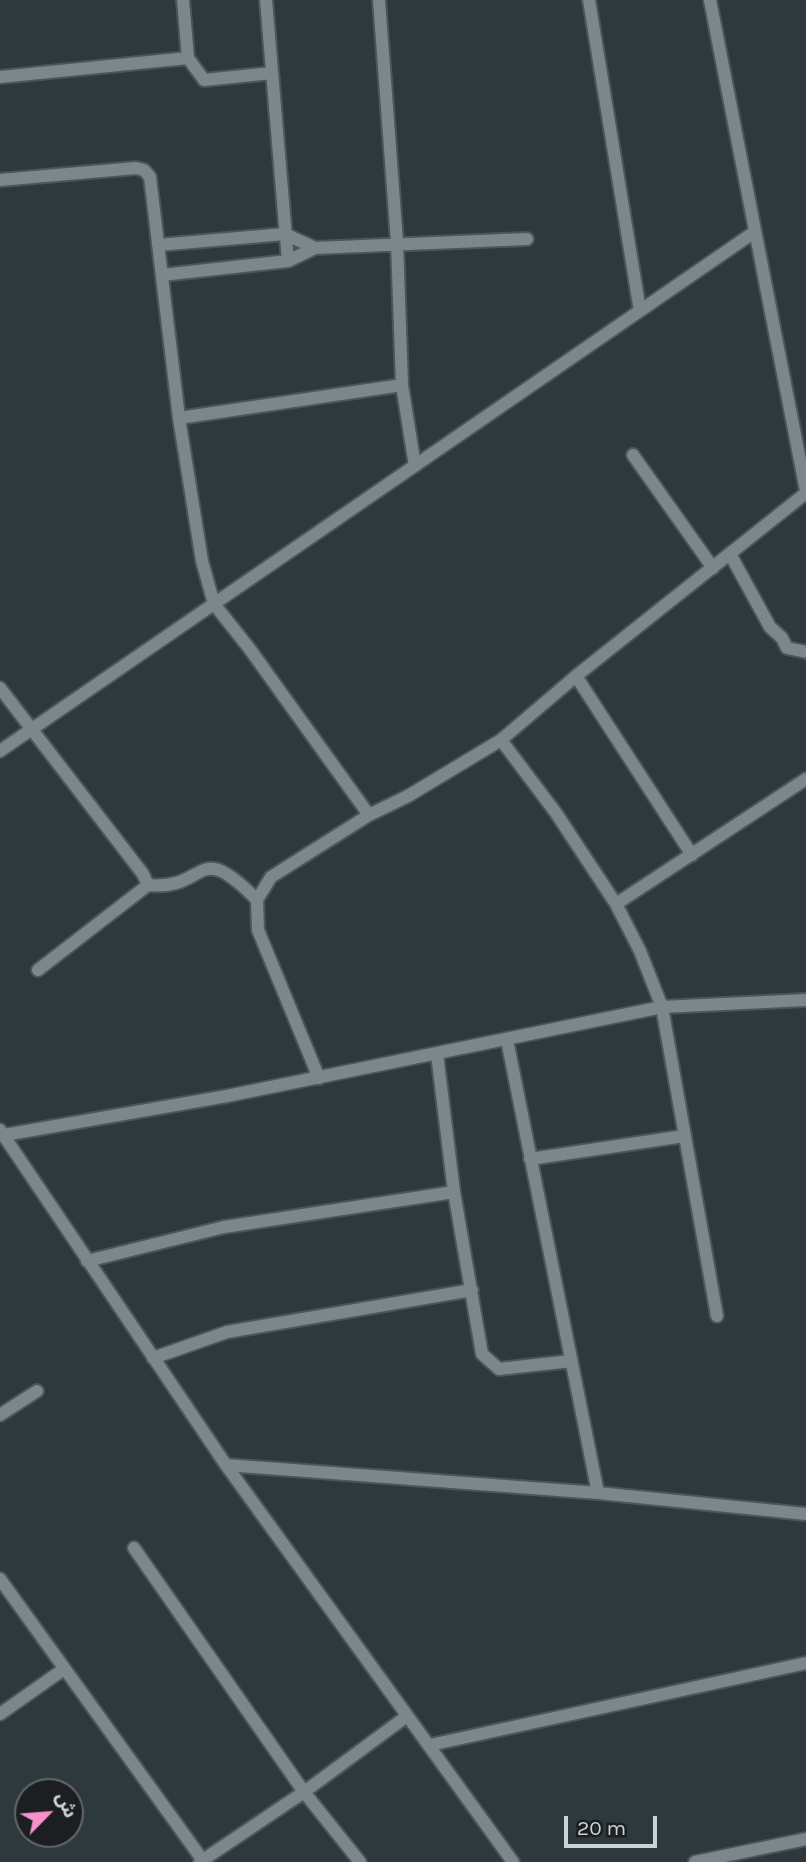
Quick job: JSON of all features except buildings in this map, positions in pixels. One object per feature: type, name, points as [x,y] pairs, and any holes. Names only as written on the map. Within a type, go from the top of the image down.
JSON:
[{"type":"street","points":[[183,0],[188,58],[204,80],[272,74]]},
{"type":"street","points":[[266,0],[288,261]]},
{"type":"street","points":[[379,0],[397,242],[402,385],[415,466]]},
{"type":"street","points":[[589,0],[640,311]]},
{"type":"street","points":[[319,1078],[258,930],[257,900],[271,877],[369,815],[501,740],[576,676],[806,492],[753,233],[710,0]]},
{"type":"street","points":[[0,77],[188,58]]},
{"type":"street","points":[[0,180],[136,168],[144,170],[150,177],[179,418],[202,561],[214,604],[249,648],[369,815]]},
{"type":"street","points":[[0,751],[753,233]]},
{"type":"street","points":[[158,245],[285,234],[315,248]]},
{"type":"street","points":[[162,275],[288,261],[315,248],[397,242],[527,239]]},
{"type":"street","points":[[179,418],[402,385]]},
{"type":"street","points":[[633,455],[713,568]]},
{"type":"street","points":[[730,554],[770,627],[782,638],[787,648],[806,652]]},
{"type":"street","points":[[576,676],[691,855]]},
{"type":"street","points":[[0,688],[143,874],[148,885]]},
{"type":"street","points":[[501,740],[556,813],[617,904],[640,951],[662,1007],[716,1316]]},
{"type":"street","points":[[617,904],[806,779]]},
{"type":"street","points":[[38,970],[148,885],[170,885],[205,869],[219,867],[232,874],[257,900]]},
{"type":"street","points":[[513,1862],[226,1465],[2,1132],[319,1078],[662,1007],[806,1000]]},
{"type":"street","points":[[507,1040],[598,1493]]},
{"type":"street","points":[[437,1054],[454,1192],[482,1354],[499,1369],[571,1362]]},
{"type":"street","points":[[530,1159],[684,1136]]},
{"type":"street","points":[[88,1261],[223,1227],[454,1192]]},
{"type":"street","points":[[153,1359],[227,1332],[472,1290]]},
{"type":"street","points":[[0,1415],[37,1391]]},
{"type":"street","points":[[226,1465],[598,1493],[806,1514]]},
{"type":"street","points":[[134,1548],[304,1792],[360,1862]]},
{"type":"street","points":[[2,1585],[202,1861],[304,1792],[407,1716]]},
{"type":"street","points":[[430,1745],[806,1663]]},
{"type":"street","points":[[0,1714],[64,1670]]},
{"type":"street","points":[[695,1862],[806,1839]]}]
